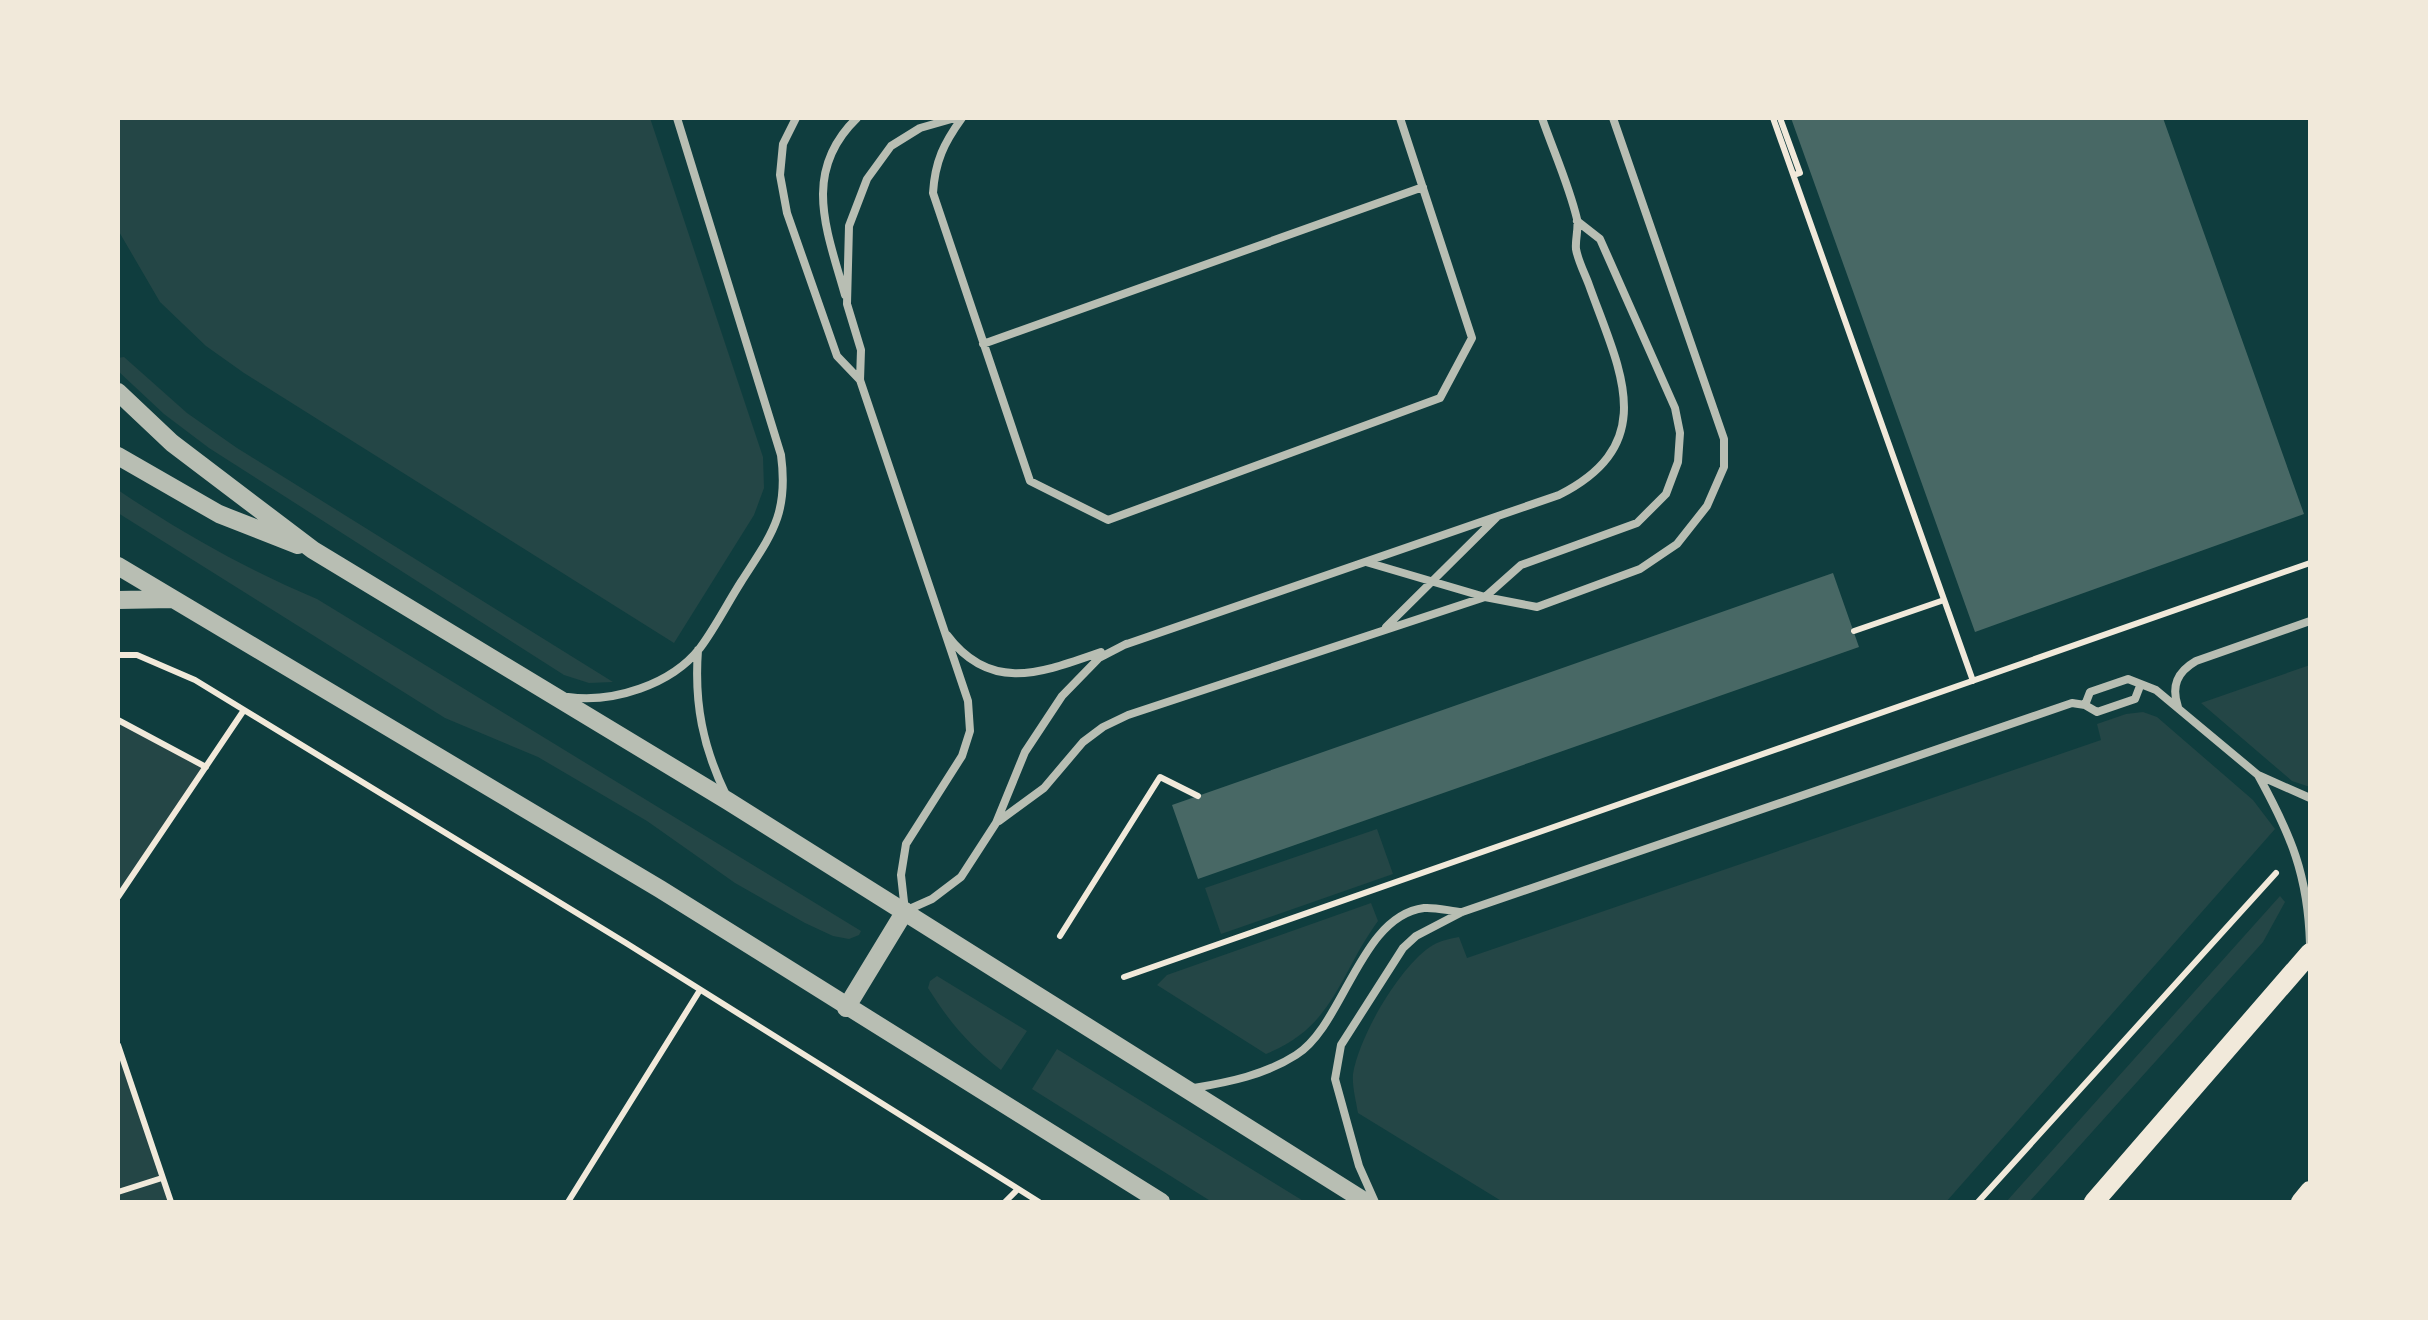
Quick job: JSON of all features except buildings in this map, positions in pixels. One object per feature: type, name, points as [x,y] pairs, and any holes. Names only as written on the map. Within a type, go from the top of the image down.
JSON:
[{"type":"main road","points":[[2094,1202],[2310,953]]},
{"type":"main road","points":[[2300,1202],[2310,1192]]},
{"type":"street","points":[[118,392],[172,443],[313,550],[728,801],[1366,1202]]},
{"type":"street","points":[[118,456],[219,514],[313,550]]},
{"type":"street","points":[[118,566],[660,890],[1161,1202]]},
{"type":"street","points":[[118,600],[172,600]]},
{"type":"street","points":[[846,1008],[905,911]]},
{"type":"lane","points":[[554,695],[584,699],[637,690],[698,650],[780,514],[784,475],[781,455],[677,118]]},
{"type":"lane","points":[[796,118],[783,144],[780,175],[787,213],[837,356],[860,380]]},
{"type":"lane","points":[[856,118],[833,147],[821,199],[861,350],[860,380],[968,701],[970,731],[962,756],[906,844],[901,874],[905,911],[932,899],[961,877],[996,823],[1016,769],[1062,696],[1098,658],[1126,644]]},
{"type":"lane","points":[[847,304],[849,226],[867,179],[891,146],[920,128],[958,118]]},
{"type":"lane","points":[[958,118],[935,166],[934,192],[1030,482],[1108,520],[1440,398],[1472,338],[1400,118]]},
{"type":"lane","points":[[938,618],[948,638],[982,667],[1025,675],[1047,671],[1582,484],[1617,442],[1625,421],[1625,393],[1576,249],[1578,221],[1542,118]]},
{"type":"lane","points":[[1366,562],[1484,597],[1537,606],[1640,569],[1678,544],[1707,506],[1724,467],[1724,439],[1613,118]]},
{"type":"lane","points":[[983,344],[1423,188]]},
{"type":"lane","points":[[996,823],[1044,788],[1083,742],[1128,715],[1484,597],[1521,565],[1637,523],[1666,494],[1678,462],[1680,433],[1674,408],[1600,239],[1578,221]]},
{"type":"lane","points":[[1383,630],[1500,515]]},
{"type":"lane","points":[[2189,717],[2179,708],[2174,694],[2176,680],[2184,668],[2310,621]]},
{"type":"lane","points":[[698,650],[696,682],[701,732],[728,801]]},
{"type":"lane","points":[[2085,704],[2090,692],[2128,679],[2156,690],[2258,775],[2310,798]]},
{"type":"lane","points":[[1375,1202],[1359,1166],[1336,1079],[1341,1045],[1403,948],[1416,936],[1462,912],[2072,703],[2085,704],[2096,712],[2135,699],[2140,686]]},
{"type":"lane","points":[[2258,775],[2296,851],[2309,901],[2310,944]]},
{"type":"lane","points":[[1186,1090],[1238,1081],[1298,1054],[1320,1029],[1384,932],[1400,918],[1423,908],[1462,912]]},
{"type":"path","points":[[1777,118],[1973,681]]},
{"type":"path","points":[[1124,977],[2310,564]]},
{"type":"path","points":[[1854,631],[1944,600]]},
{"type":"path","points":[[118,655],[137,655],[194,680],[1039,1202]]},
{"type":"path","points":[[118,898],[244,710]]},
{"type":"path","points":[[118,720],[206,767]]},
{"type":"path","points":[[1060,936],[1160,777],[1198,796]]},
{"type":"path","points":[[1978,1202],[2296,851]]},
{"type":"path","points":[[568,1202],[700,990]]},
{"type":"path","points":[[118,1045],[171,1202]]},
{"type":"path","points":[[118,1192],[162,1178]]},
{"type":"path","points":[[1006,1202],[1018,1189]]},
{"type":"shaded area","points":[[118,118],[650,118],[763,457],[764,488],[754,515],[674,643],[206,346],[160,302],[118,230]]},
{"type":"shaded area","points":[[124,357],[187,413],[237,448],[613,682],[589,683],[564,675],[209,448],[164,414],[118,371],[118,358]]},
{"type":"shaded area","points":[[118,490],[215,549],[317,599],[861,931],[859,935],[849,939],[833,936],[805,923],[735,883],[647,821],[538,757],[445,718],[118,513]]},
{"type":"shaded area","points":[[2310,665],[2310,787],[2292,781],[2201,703]]},
{"type":"shaded area","points":[[2143,712],[2157,717],[2253,800],[2275,829],[1946,1202],[1503,1202],[1358,1113],[1353,1074],[1363,1042],[1393,987],[1418,957],[1436,943],[1459,937],[1467,958],[2101,740],[2097,724]]},
{"type":"shaded area","points":[[118,720],[206,767],[118,897]]},
{"type":"shaded area","points":[[1377,829],[1393,874],[1221,934],[1205,888]]},
{"type":"shaded area","points":[[2280,896],[2285,902],[2263,942],[2029,1202],[2006,1202]]},
{"type":"shaded area","points":[[1371,903],[1378,921],[1333,998],[1307,1029],[1266,1054],[1157,985],[1167,975]]},
{"type":"shaded area","points":[[937,976],[1027,1031],[1001,1070],[952,1023],[936,1001],[928,988]]},
{"type":"shaded area","points":[[118,1045],[171,1202],[118,1202]]},
{"type":"shaded area","points":[[1057,1049],[1305,1202],[1212,1202],[1032,1089]]}]
